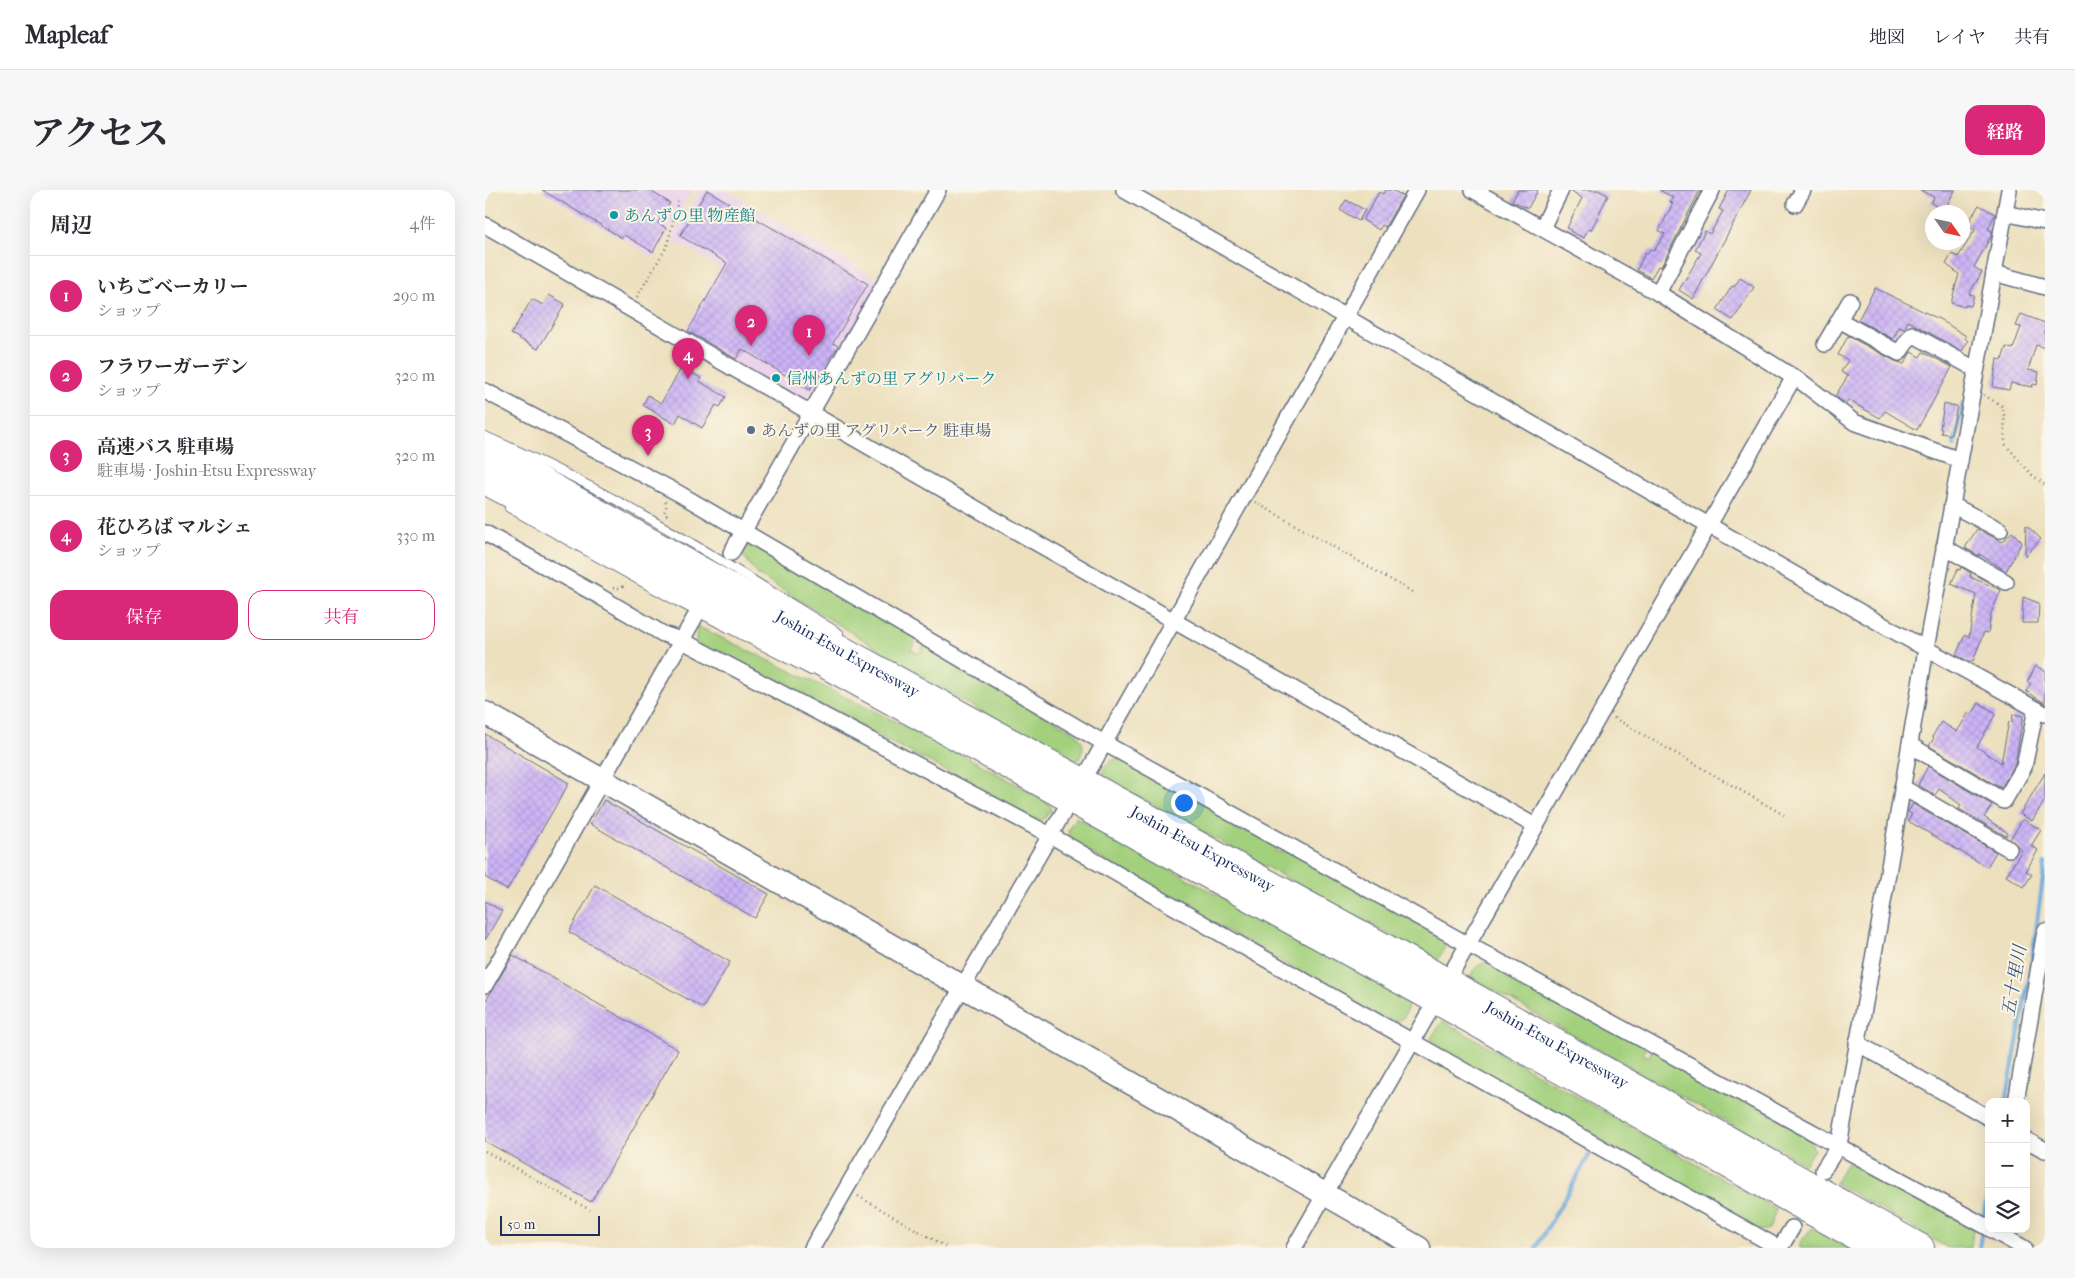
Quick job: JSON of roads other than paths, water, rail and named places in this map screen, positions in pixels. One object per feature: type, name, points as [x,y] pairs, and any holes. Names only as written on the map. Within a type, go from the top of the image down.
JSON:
[{"type":"highway","name":"Joshin-Etsu Expressway","points":[[485,450],[845,652],[985,740],[1419,990],[1878,1248]]},
{"type":"highway","name":"Joshin-Etsu Expressway","points":[[485,480],[1416,965],[1921,1248]]},
{"type":"street","points":[[731,553],[938,190]]},
{"type":"street","points":[[1124,190],[1926,649],[2041,711],[2024,767],[2004,801],[1910,745]]},
{"type":"street","points":[[1088,772],[1417,190]]},
{"type":"street","points":[[1473,190],[1658,293],[1794,377],[1854,422],[1960,460]]},
{"type":"street","points":[[1542,228],[1561,190]]},
{"type":"street","points":[[1658,293],[1712,190]]},
{"type":"street","points":[[1795,204],[1803,190]]},
{"type":"street","points":[[1823,1170],[1839,1145],[1879,926],[1975,369],[1994,272],[2010,215],[2009,190]]},
{"type":"street","points":[[2010,215],[2045,222]]},
{"type":"street","points":[[485,225],[1535,826]]},
{"type":"street","points":[[1994,272],[2045,287]]},
{"type":"street","points":[[1825,344],[1850,301]]},
{"type":"street","points":[[1839,320],[1899,353],[1912,334],[1975,369]]},
{"type":"street","points":[[1452,972],[1600,711],[1794,377]]},
{"type":"street","points":[[485,392],[680,494],[1105,743],[1467,944],[1839,1145],[1985,1228]]},
{"type":"street","points":[[1952,505],[2000,530]]},
{"type":"street","points":[[485,533],[663,634],[681,640],[1050,835],[1779,1248],[1791,1228]]},
{"type":"street","points":[[1944,547],[2006,582]]},
{"type":"street","points":[[485,986],[695,618]]},
{"type":"street","points":[[485,713],[1419,1248]]},
{"type":"street","points":[[1902,787],[2009,849]]},
{"type":"street","points":[[812,1248],[961,986],[1063,813]]},
{"type":"street","points":[[2017,1098],[2045,932]]},
{"type":"street","points":[[1294,1248],[1428,1014]]},
{"type":"street","points":[[1857,1043],[1985,1116]]},
{"type":"street","points":[[2030,1142],[2045,1150]]},
{"type":"street","points":[[1994,1233],[2023,1248]]},
{"type":"lane","points":[[485,436],[639,512],[849,640]]},
{"type":"lane","points":[[502,504],[676,601],[818,675]]},
{"type":"lane","points":[[899,672],[985,740]]},
{"type":"lane","points":[[881,704],[985,740]]},
{"type":"waterway","points":[[1954,446],[1963,403]]},
{"type":"waterway","name":"五十里川","points":[[2007,1098],[2031,967],[2045,863]]},
{"type":"waterway","points":[[1536,1248],[1590,1154]]},
{"type":"waterway","name":"五十里川","points":[[1983,1220],[1988,1188]]},
{"type":"waterway","name":"五十里川","points":[[1979,1248],[1982,1229]]},
{"type":"place","name":"あんずの里 物産館","points":[[614,215]]},
{"type":"place","name":"フラワーガーデン","points":[[751,346]]},
{"type":"place","name":"いちごベーカリー","points":[[809,356]]},
{"type":"place","name":"信州あんずの里 アグリパーク","points":[[776,378]]},
{"type":"place","name":"花ひろば マルシェ","points":[[688,379]]},
{"type":"place","name":"あんずの里 アグリパーク 駐車場","points":[[751,430]]},
{"type":"place","name":"高速バス 駐車場","points":[[648,456]]}]
